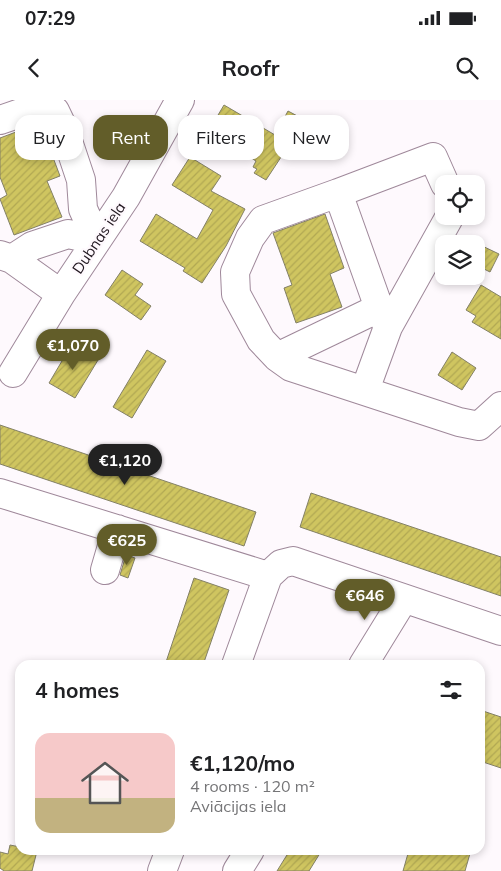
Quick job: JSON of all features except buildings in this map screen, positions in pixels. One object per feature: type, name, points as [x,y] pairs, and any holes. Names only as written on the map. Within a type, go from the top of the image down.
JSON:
[{"type":"street","name":"Dubnas iela","points":[[13,373],[61,294],[126,198],[180,100]]},
{"type":"street","points":[[0,120],[40,106],[55,111],[65,132],[78,172],[83,209],[97,240]]},
{"type":"street","points":[[440,175],[433,157],[263,220],[250,238],[235,272],[236,294],[261,340],[277,357],[304,373],[366,390],[479,426],[501,406]]},
{"type":"street","points":[[338,193],[384,317]]},
{"type":"street","points":[[366,390],[384,317],[444,225]]},
{"type":"street","points":[[6,257],[68,234],[97,240]]},
{"type":"street","points":[[6,257],[61,294]]},
{"type":"street","points":[[277,357],[384,317]]},
{"type":"street","points":[[0,493],[268,576]]},
{"type":"street","points":[[105,570],[117,529]]},
{"type":"street","points":[[238,660],[268,576],[281,564],[293,561],[403,600],[501,631]]},
{"type":"street","points":[[367,660],[403,600]]},
{"type":"street","points":[[162,871],[168,855]]},
{"type":"street","points":[[237,871],[247,855]]}]
